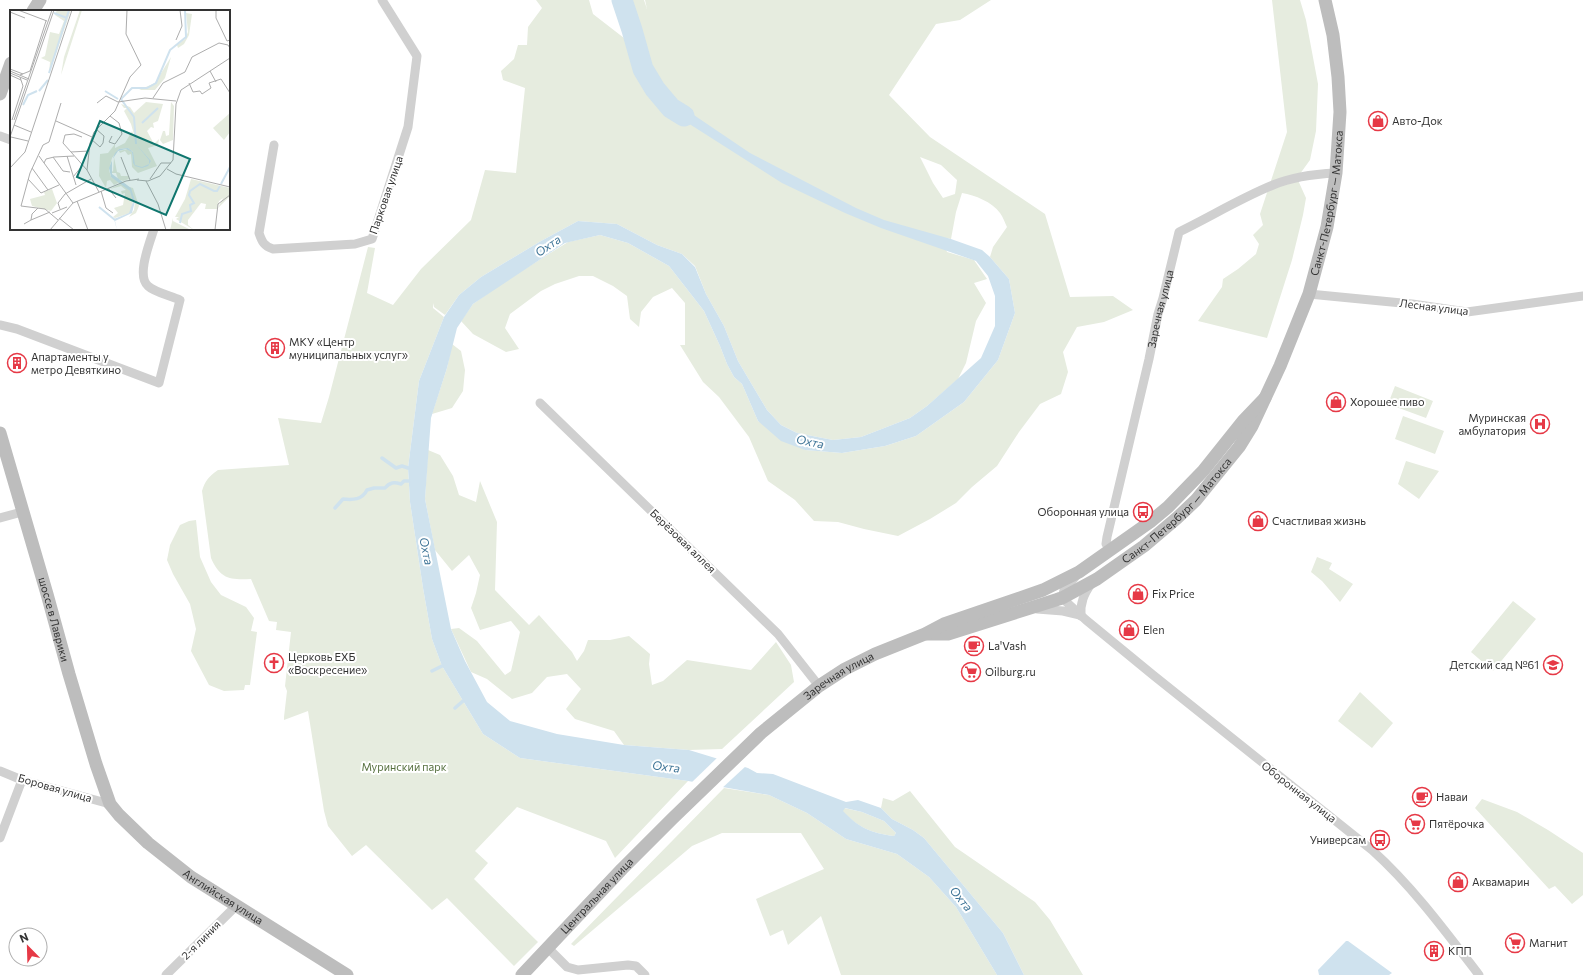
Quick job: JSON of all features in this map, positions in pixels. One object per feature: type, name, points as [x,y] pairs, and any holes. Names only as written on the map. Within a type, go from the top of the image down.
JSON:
[{"type":"main road","points":[[34,10],[40,0]]},
{"type":"main road","name":"Санкт-Петербург — Матокса","points":[[1062,598],[1093,581],[1144,546],[1196,500],[1239,447],[1252,426],[1265,398],[1309,294],[1327,227],[1336,174],[1340,112],[1338,77],[1333,35],[1326,0]]},
{"type":"main road","points":[[0,94],[10,65]]},
{"type":"main road","name":"Санкт-Петербург — Матокса","points":[[1019,605],[1043,590],[1079,572],[1111,551],[1150,522],[1185,490],[1203,471],[1243,421],[1265,398]]},
{"type":"main road","name":"шоссе в Лаврики","points":[[0,433],[69,674],[96,764],[110,804]]},
{"type":"main road","name":"Заречная улица","points":[[673,818],[761,733],[819,686],[845,669],[874,654],[925,634],[944,624],[1019,605],[1062,598]]},
{"type":"main road","name":"Английская улица","points":[[110,804],[119,815],[148,843],[191,877],[347,975]]},
{"type":"main road","name":"Центральная улица","points":[[522,975],[622,869],[673,818]]},
{"type":"street","name":"Парковая улица","points":[[274,145],[259,233],[262,242],[267,247],[273,249],[355,244],[372,239],[408,126],[417,56],[382,0]]},
{"type":"street","points":[[0,136],[10,140]]},
{"type":"street","name":"Заречная улица","points":[[1111,551],[1106,544],[1107,537],[1158,314],[1164,298],[1179,232],[1274,184],[1308,176],[1336,174]]},
{"type":"street","points":[[0,325],[17,329],[159,383],[180,300],[148,287],[142,277],[154,230]]},
{"type":"street","name":"Лесная улица","points":[[1309,294],[1412,304],[1467,312],[1583,296]]},
{"type":"street","name":"Берёзовая аллея","points":[[540,403],[778,634],[819,686]]},
{"type":"street","points":[[0,518],[22,512]]},
{"type":"street","points":[[1062,598],[1064,590],[1079,572]]},
{"type":"street","points":[[1019,605],[1063,611],[1081,616],[1080,607],[1084,594],[1093,581]]},
{"type":"street","name":"Оборонная улица","points":[[1062,598],[1081,616],[1226,734],[1377,854],[1418,897],[1480,975]]},
{"type":"street","name":"Боровая улица","points":[[0,770],[22,780],[110,804]]},
{"type":"street","points":[[0,838],[22,780]]},
{"type":"street","name":"2-я линия","points":[[166,975],[236,906]]},
{"type":"street","points":[[548,948],[567,967],[578,970],[628,965],[636,966],[645,975]]},
{"type":"green space","name":"Муринский парк","points":[[536,0],[589,0],[593,14],[624,38],[630,49],[619,11],[612,0],[644,0],[647,9],[645,0],[991,0],[960,20],[936,24],[889,95],[930,137],[1045,214],[1070,297],[1113,296],[1133,310],[1104,322],[1077,327],[1063,352],[1068,372],[1061,394],[1040,404],[1019,432],[997,466],[956,503],[898,536],[838,522],[814,521],[795,500],[768,481],[749,437],[719,397],[703,382],[680,345],[685,345],[685,303],[672,288],[653,297],[641,312],[639,327],[630,319],[627,296],[613,286],[593,276],[579,276],[555,284],[541,291],[510,314],[505,328],[519,349],[506,352],[473,334],[461,321],[473,304],[504,282],[568,242],[600,235],[628,243],[669,266],[704,311],[727,364],[734,377],[742,384],[758,421],[805,450],[842,453],[885,446],[916,436],[964,402],[998,360],[1015,313],[1009,279],[990,257],[993,247],[1007,227],[997,209],[983,200],[972,195],[962,193],[956,212],[951,239],[935,236],[945,246],[947,252],[974,260],[987,279],[974,283],[986,303],[976,321],[966,363],[958,379],[927,406],[910,418],[861,437],[833,440],[797,433],[781,425],[767,410],[738,361],[724,326],[706,294],[695,266],[682,254],[657,245],[617,224],[578,221],[481,277],[459,295],[445,315],[434,307],[433,303],[433,308],[444,317],[419,381],[408,468],[410,502],[423,588],[432,639],[442,666],[483,734],[520,758],[688,781],[615,858],[606,841],[517,807],[475,851],[488,863],[474,879],[538,942],[514,966],[447,898],[432,910],[366,845],[352,856],[328,826],[324,811],[308,711],[284,720],[287,691],[285,686],[291,632],[276,630],[277,622],[269,621],[251,579],[226,577],[214,565],[211,558],[202,491],[204,484],[212,474],[218,470],[289,465],[278,418],[321,423],[368,247],[375,248],[367,293],[393,305],[421,269],[471,220],[485,170],[516,173],[525,88],[503,80],[501,71],[514,59],[518,45],[527,45],[528,27],[542,8]],"holes":[[[920,157],[941,165],[957,180],[955,194],[943,198],[933,183]]]},
{"type":"green space","points":[[1272,0],[1300,0],[1306,20],[1318,84],[1316,131],[1310,160],[1297,178],[1306,198],[1303,215],[1292,260],[1267,338],[1198,321],[1222,287],[1223,279],[1256,254],[1259,244],[1253,235],[1263,225],[1260,214],[1287,132]]},
{"type":"green space","points":[[452,344],[461,351],[465,370],[463,391],[452,408],[432,414],[447,368]]},
{"type":"green space","points":[[1395,386],[1433,401],[1426,418],[1388,404]]},
{"type":"green space","points":[[1403,416],[1444,431],[1435,454],[1395,439]]},
{"type":"green space","points":[[428,450],[440,455],[453,476],[459,495],[476,502],[480,481],[497,522],[495,590],[529,625],[539,615],[572,652],[577,661],[584,651],[588,640],[610,640],[629,636],[650,654],[649,664],[652,685],[663,681],[687,660],[751,670],[776,642],[791,665],[794,682],[722,749],[689,750],[624,745],[614,731],[575,719],[566,709],[581,689],[567,674],[547,677],[532,693],[512,699],[487,679],[471,672],[451,629],[459,628],[477,641],[505,675],[511,671],[520,632],[511,621],[480,630],[471,608],[480,575],[469,555],[452,571],[435,550],[425,499]]},
{"type":"green space","points":[[1406,461],[1439,471],[1419,499],[1398,484]]},
{"type":"green space","points":[[196,520],[200,557],[211,582],[221,595],[246,607],[254,618],[251,631],[257,632],[250,685],[245,685],[244,690],[224,691],[209,685],[191,651],[196,629],[190,604],[167,560],[170,545],[180,525]]},
{"type":"green space","points":[[1317,557],[1332,563],[1329,569],[1353,584],[1340,602],[1322,581],[1311,572]]},
{"type":"green space","points":[[1513,601],[1536,619],[1493,671],[1471,652]]},
{"type":"green space","points":[[1360,692],[1393,723],[1372,748],[1338,721]]},
{"type":"green space","points":[[724,788],[769,795],[807,813],[846,839],[897,854],[929,877],[956,907],[997,975],[841,975],[821,916],[788,945],[783,930],[770,936],[756,899],[824,869],[801,833],[722,833],[692,846],[574,946],[571,944]]},
{"type":"green space","points":[[910,791],[955,847],[1035,902],[1050,920],[1083,975],[1024,975],[1003,933],[924,838],[913,830],[892,819],[881,808],[883,798],[893,801]]},
{"type":"green space","points":[[1482,799],[1517,812],[1583,853],[1583,895],[1572,904],[1555,886],[1549,889],[1475,808]]},
{"type":"green space","points":[[844,808],[862,812],[884,821],[896,833],[894,836],[866,829],[854,822],[842,811]]},
{"type":"water","points":[[660,96],[682,107],[750,153],[856,208],[884,220],[951,239],[982,250],[1009,279],[1015,313],[998,360],[964,402],[916,436],[885,446],[842,453],[805,450],[781,441],[758,421],[742,384],[734,377],[727,364],[704,311],[669,266],[628,243],[600,235],[565,243],[473,304],[457,328],[447,368],[431,418],[425,499],[451,629],[465,661],[487,702],[510,721],[557,734],[624,745],[689,750],[748,768],[757,773],[773,774],[846,802],[858,800],[881,808],[892,819],[913,830],[924,838],[1003,933],[1024,975],[997,975],[956,907],[929,877],[897,854],[846,839],[807,813],[769,795],[688,781],[520,758],[483,734],[442,666],[432,639],[423,588],[410,502],[408,468],[419,381],[444,317],[459,295],[481,277],[578,221],[617,224],[657,245],[682,254],[695,267],[706,294],[724,326],[738,361],[767,410],[781,425],[797,433],[833,440],[861,437],[910,418],[927,406],[981,358],[995,326],[995,296],[988,276],[976,261],[881,228],[845,213],[782,183],[680,118]],"holes":[[[845,808],[862,812],[884,821],[896,833],[894,836],[866,829],[854,822],[843,811]]]},
{"type":"water","points":[[1346,941],[1392,973],[1389,975],[1319,975],[1318,970]]},
{"type":"pier","points":[[718,757],[746,766],[720,790],[690,784]]},
{"type":"waterway","name":"Охта","points":[[622,0],[643,69],[655,89],[671,108],[684,116]]},
{"type":"waterway","points":[[382,458],[396,468],[402,466],[408,468]]},
{"type":"waterway","points":[[335,508],[343,499],[360,498],[367,490],[374,488],[385,488],[392,483],[401,484],[404,481],[409,481]]},
{"type":"waterway","points":[[432,671],[442,666]]},
{"type":"waterway","points":[[455,708],[463,701]]},
{"type":"place","name":"Авто-Док","points":[[1378,121]]},
{"type":"place","name":"МКУ «Центр муниципальных услуг»","points":[[275,348]]},
{"type":"place","name":"Апартаменты у метро Девяткино","points":[[17,363]]},
{"type":"place","name":"Хорошее пиво","points":[[1336,402]]},
{"type":"place","name":"Муринская амбулатория","points":[[1540,424]]},
{"type":"place","name":"Оборонная улица","points":[[1143,512]]},
{"type":"place","name":"Счастливая жизнь","points":[[1258,521]]},
{"type":"place","name":"Fix Price","points":[[1138,594]]},
{"type":"place","name":"Elen","points":[[1129,630]]},
{"type":"place","name":"La'Vash","points":[[974,646]]},
{"type":"place","name":"Церковь ЕХБ «Воскресение»","points":[[274,663]]},
{"type":"place","name":"Детский сад №61","points":[[1553,665]]},
{"type":"place","name":"Oilburg.ru","points":[[971,672]]},
{"type":"place","name":"Наваи","points":[[1422,797]]},
{"type":"place","name":"Пятёрочка","points":[[1415,824]]},
{"type":"place","name":"Универсам","points":[[1380,840]]},
{"type":"place","name":"Аквамарин","points":[[1458,882]]},
{"type":"place","name":"Магнит","points":[[1515,943]]},
{"type":"place","name":"КПП","points":[[1434,951]]}]
